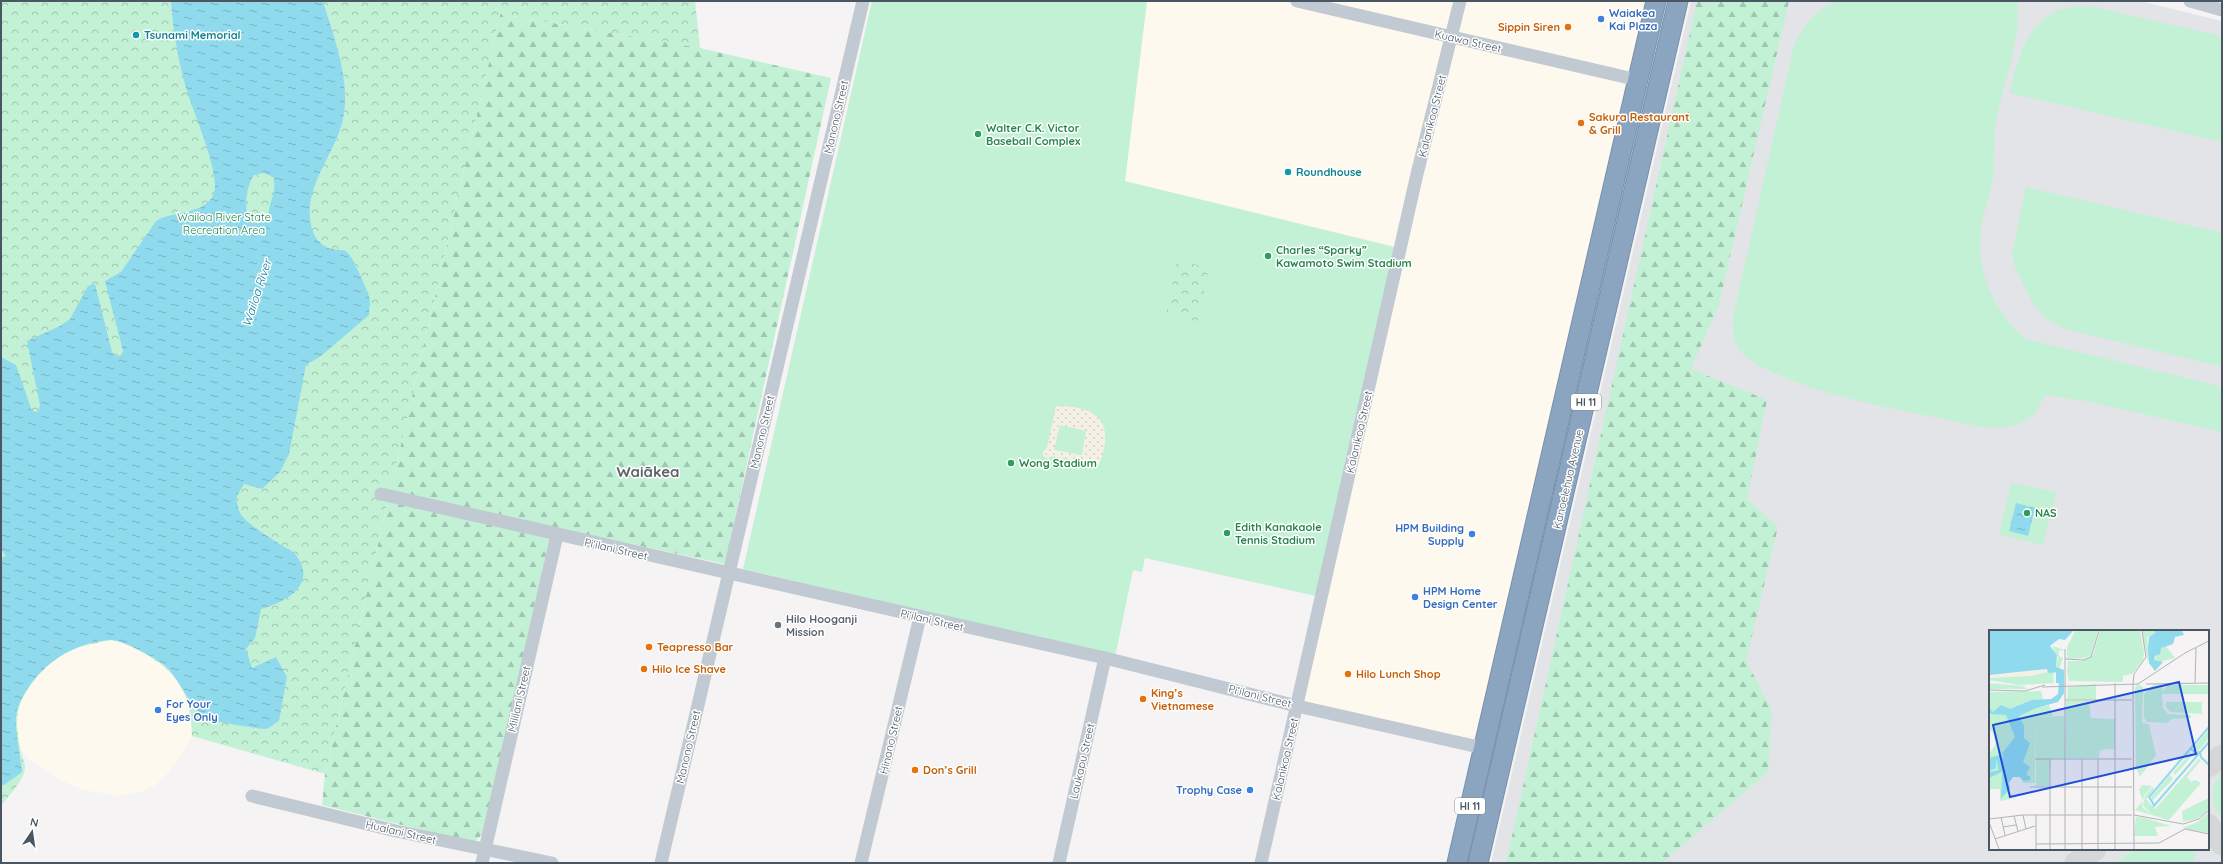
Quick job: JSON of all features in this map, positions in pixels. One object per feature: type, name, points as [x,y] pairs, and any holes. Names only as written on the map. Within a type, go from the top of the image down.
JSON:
[{"type":"highway","name":"Kanoelehua Avenue","points":[[1457,863],[1656,1]]},
{"type":"highway","name":"Kanoelehua Avenue","points":[[1478,863],[1516,706],[1678,1]]},
{"type":"highway","points":[[1497,782],[1490,759],[1483,748],[1494,739],[1516,706]]},
{"type":"street","name":"Manono Street","points":[[661,863],[863,1]]},
{"type":"street","name":"Kuawa Street","points":[[1297,1],[1638,80]]},
{"type":"street","name":"Kalanikoa Street","points":[[1261,863],[1417,174],[1460,1]]},
{"type":"street","points":[[2190,1],[2222,10]]},
{"type":"street","name":"Pi‘ilani Street","points":[[381,494],[728,574],[1105,658],[1297,706],[1483,748]]},
{"type":"street","name":"Mililani Street","points":[[483,857],[557,535]]},
{"type":"street","name":"Hinano Street","points":[[861,863],[920,617]]},
{"type":"street","name":"Laukapu Street","points":[[1059,863],[1105,658]]},
{"type":"street","name":"Hualani Street","points":[[252,796],[396,831],[483,857],[552,863]]},
{"type":"shaded area","points":[[1147,1],[1646,1],[1480,730],[1474,736],[1461,737],[1303,703],[1402,248],[1125,181]]},
{"type":"shaded area","points":[[1691,1],[2140,1],[2222,21],[2222,863],[1491,863]]},
{"type":"shaded area","points":[[111,640],[128,645],[163,664],[177,679],[186,696],[191,717],[192,736],[181,756],[168,773],[157,784],[142,792],[120,796],[84,790],[57,779],[30,760],[21,750],[17,732],[16,713],[24,694],[49,663],[67,652],[86,644]]},
{"type":"green space","name":"Wailoa River State Recreation Area","points":[[1,1],[695,1],[700,48],[500,14],[325,774],[192,736],[189,707],[180,685],[173,675],[140,651],[123,643],[110,640],[85,645],[64,654],[46,667],[31,684],[21,701],[17,715],[17,730],[25,765],[24,772],[16,788],[1,806]]},
{"type":"green space","points":[[872,1],[1147,1],[1125,181],[1398,248],[1316,596],[1145,558],[1142,572],[1133,570],[1115,657],[743,569]]},
{"type":"green space","points":[[1663,1],[1667,1],[1510,692],[1501,716]]},
{"type":"green space","points":[[1697,1],[1789,1],[1719,304],[1691,369],[1767,400],[1747,499],[1778,527],[1746,661],[1772,710],[1768,772],[1662,863],[1506,863]]},
{"type":"green space","points":[[1836,1],[2017,1],[2017,31],[1996,122],[1994,137],[1994,168],[1991,189],[1981,230],[1981,261],[1996,304],[2026,339],[2222,387],[2222,432],[2086,401],[2045,395],[2036,412],[2028,419],[2016,425],[1995,428],[1981,427],[1832,394],[1768,370],[1753,362],[1740,351],[1734,338],[1733,317],[1794,46],[1810,19],[1822,9]]},
{"type":"green space","points":[[2088,6],[2222,36],[2222,142],[2010,93],[2016,67],[2026,41],[2033,30],[2042,20],[2053,13],[2072,7]]},
{"type":"green space","points":[[500,14],[700,48],[831,78],[725,564],[552,527],[485,831],[474,843],[322,805],[325,774]]},
{"type":"green space","points":[[2026,187],[2222,233],[2222,367],[2066,329],[2047,320],[2034,305],[2016,270],[2012,254]]},
{"type":"green space","points":[[1177,261],[1209,267],[1198,321],[1166,314]]},
{"type":"green space","name":"NAS","points":[[2011,483],[2056,492],[2043,545],[1999,534]]},
{"type":"green space","points":[[2222,773],[2222,819],[2215,808],[2213,796],[2215,784]]},
{"type":"green space","points":[[2134,850],[2196,850],[2194,863],[2116,863]]},
{"type":"sand","points":[[1056,406],[1084,409],[1100,420],[1104,428],[1104,450],[1099,465],[1052,456],[1049,459],[1043,456],[1043,452],[1047,448]],"holes":[[[1060,425],[1086,431],[1082,455],[1054,450]]]},
{"type":"water","name":"Wailoa River","points":[[171,1],[323,1],[340,59],[345,89],[345,104],[339,133],[321,171],[312,197],[310,210],[311,225],[315,237],[320,243],[327,248],[346,251],[350,256],[369,296],[369,315],[321,356],[306,365],[289,454],[280,472],[262,489],[244,484],[236,498],[239,511],[243,517],[259,530],[293,552],[302,566],[303,575],[301,583],[296,591],[280,602],[261,609],[255,638],[246,649],[252,668],[276,657],[287,677],[279,721],[266,729],[208,719],[202,716],[197,710],[169,669],[163,664],[130,645],[110,640],[95,642],[80,646],[66,653],[41,672],[31,684],[23,697],[16,717],[22,772],[4,785],[1,785],[1,558],[6,556],[1,549],[1,357],[16,365],[32,411],[38,412],[40,405],[27,341],[60,326],[70,319],[88,286],[95,284],[112,352],[117,357],[121,355],[123,351],[105,281],[121,272],[156,221],[202,207],[213,196],[215,187],[214,174],[206,143],[189,98],[183,77],[176,45]],"holes":[[[264,173],[273,177],[274,188],[269,207],[269,217],[259,223],[253,222],[248,217],[246,209],[246,199],[251,181],[254,175]]]},
{"type":"water","points":[[2016,503],[2035,508],[2028,536],[2009,531]]},
{"type":"taxiway","points":[[2209,765],[2222,756]]},
{"type":"taxiway","points":[[2209,826],[2222,844]]},
{"type":"taxiway","points":[[2076,863],[2094,850]]},
{"type":"place","name":"Waiakea Kai Plaza","points":[[1601,19]]},
{"type":"place","name":"Sippin Siren","points":[[1568,27]]},
{"type":"place","name":"Tsunami Memorial","points":[[136,35]]},
{"type":"place","name":"Sakura Restaurant & Grill","points":[[1581,123]]},
{"type":"place","name":"Walter C.K. Victor Baseball Complex","points":[[978,134]]},
{"type":"place","name":"Roundhouse","points":[[1288,172]]},
{"type":"place","name":"Charles “Sparky” Kawamoto Swim Stadium","points":[[1268,256]]},
{"type":"place","name":"Wong Stadium","points":[[1011,463]]},
{"type":"place","name":"NAS","points":[[2027,513]]},
{"type":"place","name":"Edith Kanakaole Tennis Stadium","points":[[1227,533]]},
{"type":"place","name":"HPM Building Supply","points":[[1472,534]]},
{"type":"place","name":"HPM Home Design Center","points":[[1415,597]]},
{"type":"place","name":"Hilo Hooganji Mission","points":[[778,625]]},
{"type":"place","name":"Teapresso Bar","points":[[649,647]]},
{"type":"place","name":"Hilo Ice Shave","points":[[644,669]]},
{"type":"place","name":"Hilo Lunch Shop","points":[[1348,674]]},
{"type":"place","name":"King’s Vietnamese","points":[[1143,699]]},
{"type":"place","name":"For Your Eyes Only","points":[[158,710]]},
{"type":"place","name":"Don’s Grill","points":[[915,770]]},
{"type":"place","name":"Trophy Case","points":[[1250,790]]},
{"type":"district","name":"Waiākea","points":[[648,472]]}]
